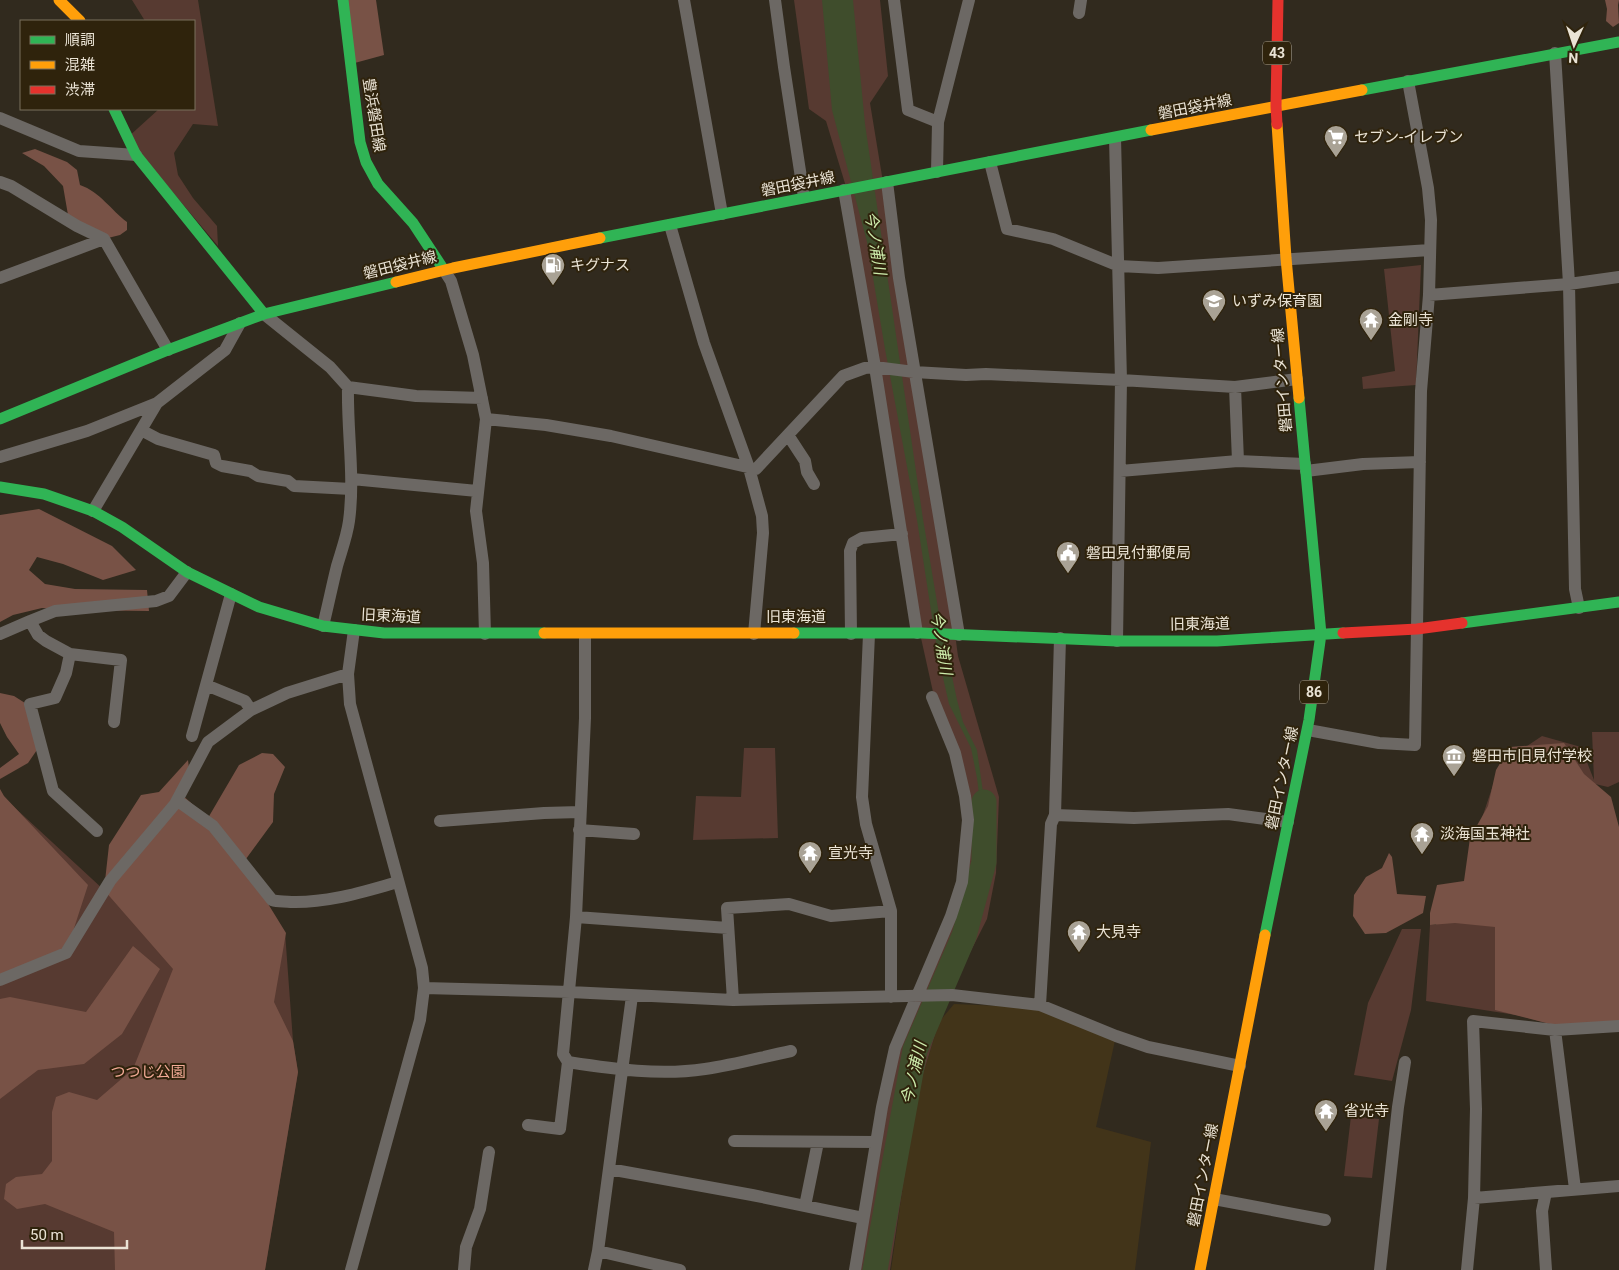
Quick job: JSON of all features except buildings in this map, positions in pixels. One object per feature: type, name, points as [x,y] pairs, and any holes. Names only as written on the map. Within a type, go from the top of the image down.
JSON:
[{"type":"main road","points":[[59,0],[79,20]]},
{"type":"main road","name":"豊浜磐田線","points":[[343,0],[360,142],[366,162],[378,184],[413,223],[444,270]]},
{"type":"main road","name":"43","points":[[1276,106],[1278,0]]},
{"type":"main road","name":"磐田袋井線","points":[[0,419],[168,350],[264,314],[444,270],[804,197],[1619,42]]},
{"type":"main road","name":"磐田インター線","points":[[1200,1270],[1288,822],[1308,730],[1321,634],[1286,258],[1276,106]]},
{"type":"main road","points":[[114,110],[136,155],[264,314]]},
{"type":"main road","name":"旧東海道","points":[[0,487],[44,494],[93,511],[122,527],[187,572],[259,608],[323,626],[384,633],[920,634],[1117,641],[1217,642],[1321,634],[1416,630],[1619,602]]},
{"type":"street","points":[[684,0],[722,214]]},
{"type":"street","points":[[775,0],[804,197]]},
{"type":"street","points":[[894,0],[908,110],[938,122]]},
{"type":"street","points":[[937,172],[938,122],[969,0]]},
{"type":"street","points":[[1555,53],[1569,284],[1575,590],[1579,608]]},
{"type":"street","points":[[1308,730],[1379,743],[1415,745],[1421,391],[1429,296],[1431,220],[1428,188],[1408,81]]},
{"type":"street","points":[[0,118],[79,151],[136,155]]},
{"type":"street","points":[[1115,138],[1121,380],[1117,641]]},
{"type":"street","points":[[990,162],[1007,229],[1053,239],[1119,266],[1158,268],[1286,258],[1430,250]]},
{"type":"street","points":[[0,182],[11,186],[77,226],[104,239],[168,350]]},
{"type":"street","points":[[884,183],[959,635]]},
{"type":"street","points":[[847,190],[902,534],[920,634]]},
{"type":"street","points":[[670,224],[704,343],[749,468],[762,516],[763,533],[754,634]]},
{"type":"street","points":[[0,278],[104,239]]},
{"type":"street","points":[[444,270],[451,281],[473,355],[486,419],[476,511],[484,562],[485,634]]},
{"type":"street","points":[[1429,296],[1569,284],[1619,277]]},
{"type":"street","points":[[264,314],[330,367],[348,387],[416,396],[482,398]]},
{"type":"street","points":[[0,457],[88,431],[157,403],[225,350],[240,323]]},
{"type":"street","points":[[486,419],[546,425],[611,436],[756,469],[843,376],[865,368],[875,367],[914,372],[1121,380],[1234,387],[1297,379]]},
{"type":"street","points":[[323,626],[349,523],[351,484],[350,442],[347,419],[348,387]]},
{"type":"street","points":[[1234,387],[1238,461]]},
{"type":"street","points":[[93,511],[157,403]]},
{"type":"street","points":[[141,430],[158,439],[214,455],[216,462],[222,466],[250,471],[258,476],[288,481],[294,486],[351,484],[477,491]]},
{"type":"street","points":[[788,435],[805,461],[807,472],[814,484]]},
{"type":"street","points":[[1120,471],[1238,461],[1306,468],[1420,462]]},
{"type":"street","points":[[851,634],[850,551],[853,543],[862,538],[902,534]]},
{"type":"street","points":[[0,634],[55,612],[156,601],[169,596],[187,572]]},
{"type":"street","points":[[192,736],[231,594]]},
{"type":"street","points":[[30,621],[38,635],[46,642],[70,654],[121,660],[114,722]]},
{"type":"street","points":[[351,1270],[420,1020],[424,988],[422,968],[350,704],[348,674],[354,630]]},
{"type":"street","points":[[528,1125],[560,1129],[568,1062],[564,1054],[576,917],[585,718],[584,634]]},
{"type":"street","points":[[869,634],[862,797],[866,824],[891,912],[890,997]]},
{"type":"street","points":[[1040,1004],[1051,824],[1054,815],[1060,638]]},
{"type":"street","points":[[70,654],[66,673],[56,698],[30,704],[53,791],[97,832]]},
{"type":"street","points":[[0,980],[66,953],[110,881],[178,800],[208,742],[251,710],[287,694],[348,674]]},
{"type":"street","points":[[206,685],[245,701],[251,710]]},
{"type":"street","points":[[855,1270],[882,1107],[895,1048],[919,996],[951,916],[962,882],[968,820],[965,796],[955,753],[932,698]]},
{"type":"street","points":[[178,800],[213,826],[272,900],[277,902],[330,900],[398,882]]},
{"type":"street","points":[[440,821],[580,812]]},
{"type":"street","points":[[1054,815],[1134,818],[1228,814],[1288,822]]},
{"type":"street","points":[[579,830],[634,834]]},
{"type":"street","points":[[733,1000],[727,908],[789,904],[831,916],[891,912]]},
{"type":"street","points":[[576,917],[728,928]]},
{"type":"street","points":[[424,988],[570,992],[733,1000],[952,995],[1040,1004],[1116,1036],[1148,1047],[1240,1066]]},
{"type":"street","points":[[594,1270],[632,996]]},
{"type":"street","points":[[1467,1270],[1474,1198],[1476,1109],[1473,1021],[1555,1030],[1619,1026]]},
{"type":"street","points":[[1555,1030],[1574,1189]]},
{"type":"street","points":[[568,1062],[622,1071],[667,1072],[705,1069],[791,1051]]},
{"type":"street","points":[[1380,1270],[1398,1107],[1405,1062]]},
{"type":"street","points":[[734,1141],[876,1142]]},
{"type":"street","points":[[805,1206],[818,1142]]},
{"type":"street","points":[[464,1270],[466,1247],[480,1209],[489,1152]]},
{"type":"street","points":[[609,1169],[864,1218]]},
{"type":"street","points":[[1474,1198],[1619,1186]]},
{"type":"street","points":[[1546,1192],[1542,1211],[1546,1270]]},
{"type":"street","points":[[1214,1199],[1325,1220]]},
{"type":"street","points":[[598,1251],[680,1270]]},
{"type":"shaded area","points":[[954,1004],[1048,1008],[1116,1036],[1096,1127],[1151,1142],[1135,1270],[891,1270],[915,1100],[939,1022]]},
{"type":"green space","points":[[132,0],[198,0],[218,126],[193,124],[174,153],[178,175],[193,198],[217,226],[218,246],[127,138],[158,110],[195,110],[195,20],[144,20]]},
{"type":"green space","points":[[343,0],[376,0],[384,55],[351,64]]},
{"type":"green space","points":[[794,0],[880,0],[888,76],[870,103],[944,553],[958,656],[999,797],[996,873],[987,919],[945,1002],[917,1094],[890,1270],[855,1270],[897,1044],[962,889],[967,811],[933,692],[917,620],[847,190],[826,121],[809,109]]},
{"type":"green space","points":[[1605,0],[1619,0],[1619,23],[1613,27],[1606,21],[1607,9]]},
{"type":"green space","points":[[35,149],[67,162],[77,170],[80,185],[94,192],[127,222],[127,230],[120,235],[104,239],[68,215],[63,186],[44,166],[22,153]]},
{"type":"green space","points":[[1421,265],[1416,385],[1363,389],[1362,377],[1395,371],[1384,269]]},
{"type":"green space","points":[[39,509],[112,546],[136,570],[103,580],[63,564],[37,557],[29,570],[45,584],[75,589],[147,590],[149,611],[42,608],[13,615],[0,622],[0,515]]},
{"type":"green space","points":[[0,693],[14,696],[25,703],[39,747],[28,763],[0,779],[0,768],[19,754],[0,723]]},
{"type":"green space","points":[[1592,732],[1619,732],[1619,782],[1608,787],[1595,784],[1558,1026],[1516,1015],[1426,1001],[1430,925],[1436,925],[1437,917],[1464,882],[1500,764],[1542,736],[1581,747],[1594,780]]},
{"type":"green space","points":[[1564,743],[1584,774],[1611,797],[1619,827],[1619,1024],[1558,1026],[1495,1010],[1495,927],[1455,923],[1430,925],[1430,913],[1437,885],[1464,881],[1470,838],[1488,806],[1496,770],[1510,747]]},
{"type":"green space","points":[[744,748],[775,748],[778,838],[693,840],[696,796],[741,797]]},
{"type":"green space","name":"つつじ公園","points":[[262,753],[273,754],[285,767],[274,794],[273,822],[243,863],[286,933],[274,1002],[293,1041],[298,1072],[265,1270],[115,1270],[114,1232],[45,1204],[17,1209],[4,1199],[6,1184],[16,1177],[42,1174],[52,1161],[52,1112],[56,1097],[69,1092],[97,1100],[133,1069],[173,969],[104,890],[109,845],[141,795],[159,792],[188,760],[189,768],[181,794],[208,818],[239,765]]},
{"type":"green space","points":[[0,789],[4,796],[88,885],[66,953],[0,982]]},
{"type":"green space","name":"つつじ公園","points":[[0,794],[104,890],[285,932],[293,1041],[298,1072],[265,1270],[0,1270]]},
{"type":"green space","points":[[1389,853],[1392,857],[1397,894],[1426,896],[1423,913],[1386,933],[1365,934],[1353,916],[1354,895],[1366,877],[1382,868]]},
{"type":"green space","points":[[1402,929],[1421,929],[1411,1010],[1392,1081],[1354,1075],[1368,1003]]},
{"type":"green space","points":[[133,946],[160,969],[122,1034],[84,1064],[38,1070],[0,1099],[0,999],[10,997],[86,1012]]},
{"type":"green space","points":[[1351,1116],[1379,1119],[1372,1178],[1344,1176]]},
{"type":"water","points":[[822,0],[853,0],[865,124],[923,519],[939,614],[957,700],[963,722],[977,750],[987,820],[984,834],[971,748],[949,704],[938,656],[917,520],[867,242],[832,110]]},
{"type":"waterway","name":"今ノ浦川","points":[[875,1270],[915,1050],[964,936],[984,862],[984,802]]},
{"type":"traffic: fast","points":[[343,0],[360,142],[366,162],[378,184],[413,223],[444,270]]},
{"type":"traffic: fast","points":[[1362,90],[1619,42]]},
{"type":"traffic: fast","points":[[114,110],[136,155],[264,314]]},
{"type":"traffic: fast","points":[[600,238],[1151,130]]},
{"type":"traffic: fast","points":[[0,419],[168,350],[264,314],[396,282]]},
{"type":"traffic: fast","points":[[1265,935],[1309,720],[1321,634],[1299,398]]},
{"type":"traffic: fast","points":[[0,487],[44,494],[93,511],[122,527],[187,572],[259,607],[323,626],[384,633],[544,633]]},
{"type":"traffic: fast","points":[[1462,623],[1619,602]]},
{"type":"traffic: fast","points":[[794,633],[922,633],[1117,641],[1217,641],[1343,633]]},
{"type":"traffic: slow","points":[[59,0],[79,20]]},
{"type":"traffic: slow","points":[[1151,130],[1362,90]]},
{"type":"traffic: slow","points":[[1277,124],[1286,258],[1299,398]]},
{"type":"traffic: slow","points":[[396,282],[453,268],[600,238]]},
{"type":"traffic: slow","points":[[544,633],[794,633]]},
{"type":"traffic: slow","points":[[1200,1270],[1265,935]]},
{"type":"traffic: jam","points":[[1277,124],[1278,0]]},
{"type":"traffic: jam","points":[[1343,633],[1417,629],[1462,623]]},
{"type":"place","name":"セブン-イレブン","points":[[1336,158]]},
{"type":"place","name":"キグナス","points":[[553,286]]},
{"type":"place","name":"いずみ保育園","points":[[1214,322]]},
{"type":"place","name":"金剛寺","points":[[1371,341]]},
{"type":"place","name":"磐田見付郵便局","points":[[1068,574]]},
{"type":"place","name":"磐田市旧見付学校","points":[[1454,777]]},
{"type":"place","name":"淡海国玉神社","points":[[1422,855]]},
{"type":"place","name":"宣光寺","points":[[810,874]]},
{"type":"place","name":"大見寺","points":[[1079,953]]},
{"type":"place","name":"省光寺","points":[[1326,1132]]}]
